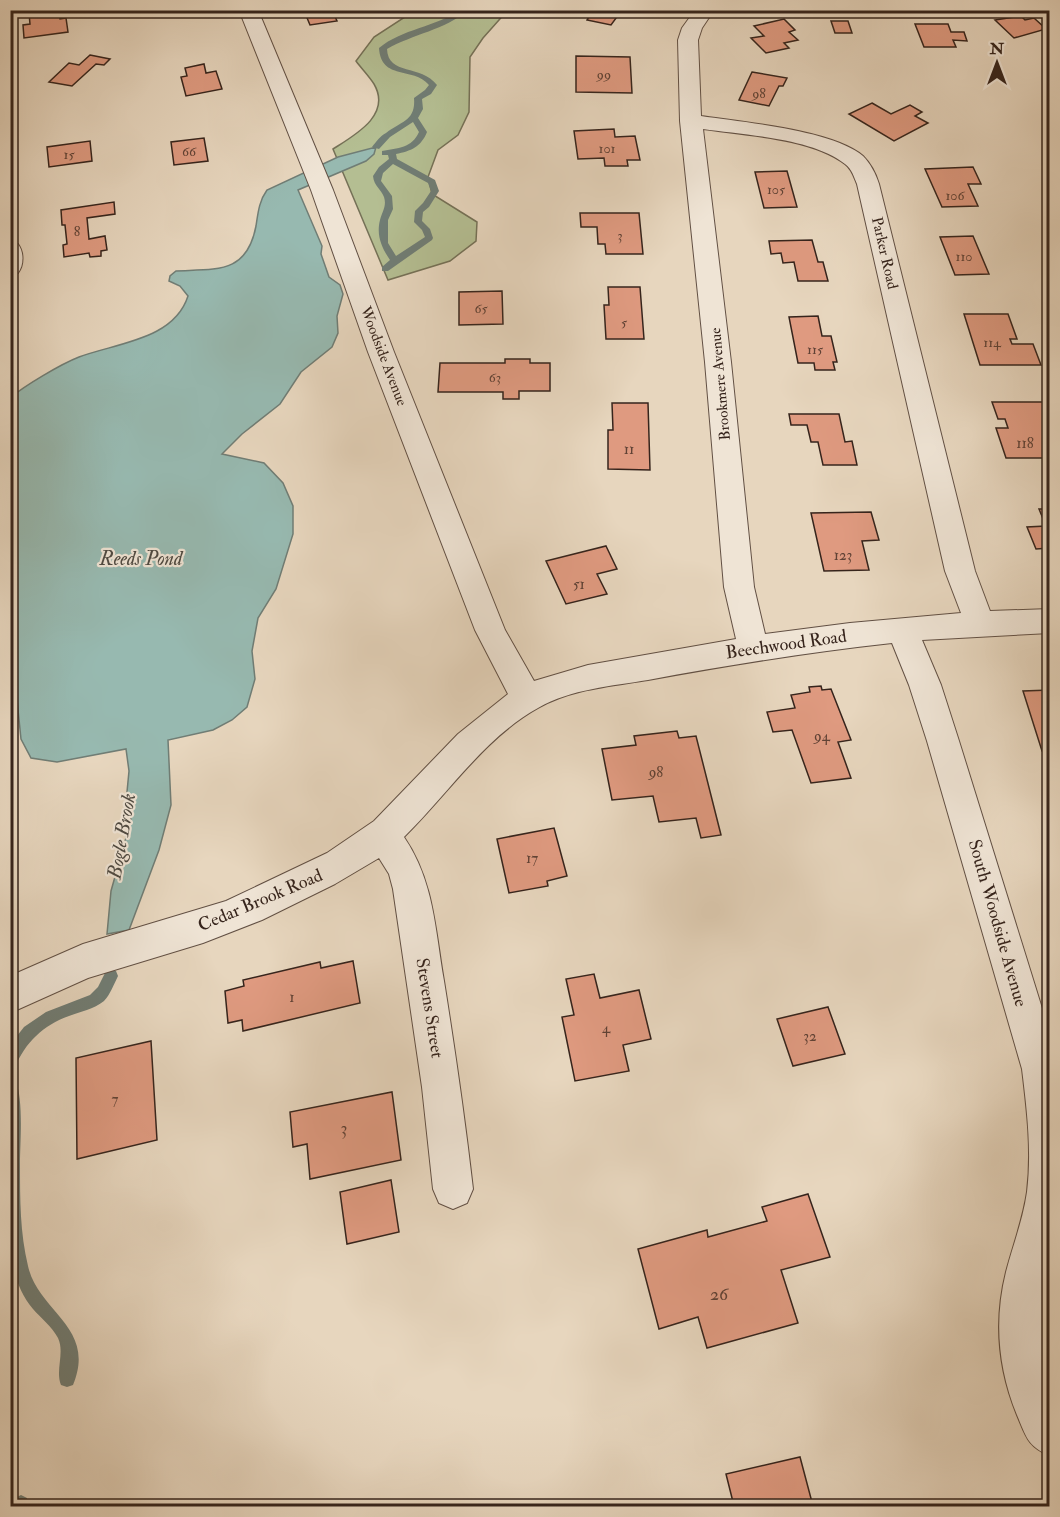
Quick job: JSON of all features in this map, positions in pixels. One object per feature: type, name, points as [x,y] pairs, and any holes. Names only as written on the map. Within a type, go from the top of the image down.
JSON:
[{"type":"street","name":"Woodside Avenue","points":[[248,10],[322,190],[381,352],[490,630],[512,674],[528,698]]},
{"type":"street","points":[[691,121],[688,40],[692,28],[705,10]]},
{"type":"street","name":"Parker Road","points":[[691,121],[820,144],[853,159],[863,170],[960,571],[981,624]]},
{"type":"street","name":"Brookmere Avenue","points":[[691,121],[714,317],[739,587],[753,647]]},
{"type":"street","points":[[10,249],[10,268]]},
{"type":"street","name":"Beechwood Road","points":[[528,698],[583,680],[753,647],[902,630],[1050,621]]},
{"type":"street","name":"South Woodside Avenue","points":[[902,630],[918,666],[943,741],[1045,1069],[1050,1161],[1045,1210],[1025,1278],[1020,1321],[1023,1367],[1039,1417],[1050,1433]]},
{"type":"street","name":"Cedar Brook Road","points":[[10,995],[120,949],[203,926],[257,905],[336,866],[383,835],[474,740],[500,717],[528,698]]},
{"type":"street","name":"Stevens Street","points":[[383,835],[405,868],[411,889],[441,1076],[453,1189]]},
{"type":"green space","points":[[414,11],[507,11],[470,57],[469,112],[458,135],[438,150],[428,177],[432,194],[477,222],[476,241],[450,261],[388,280],[333,149],[368,123],[378,105],[378,95],[374,84],[356,61],[374,37]]},
{"type":"water","name":"Reeds Pond","points":[[376,147],[374,154],[366,161],[298,190],[322,246],[321,254],[329,277],[340,285],[343,294],[337,316],[338,333],[332,347],[301,372],[280,404],[242,434],[222,454],[264,463],[283,483],[293,506],[293,534],[276,589],[258,618],[252,651],[255,679],[247,707],[232,720],[213,730],[168,740],[171,805],[159,850],[129,930],[107,934],[111,891],[131,820],[127,792],[129,771],[126,749],[57,762],[31,758],[21,739],[17,700],[10,673],[10,398],[71,360],[142,338],[157,331],[181,311],[188,296],[180,286],[169,281],[170,276],[176,271],[217,269],[238,261],[252,242],[258,212],[267,190],[338,157]]},
{"type":"building","points":[[58,10],[60,19],[66,18],[68,32],[24,38],[23,25],[30,24],[29,13]]},
{"type":"building","points":[[332,10],[337,21],[310,25],[305,13]]},
{"type":"building","points":[[593,10],[622,10],[611,25],[587,20]]},
{"type":"building","points":[[1021,16],[1025,20],[1034,18],[1046,29],[1014,38],[995,20]]},
{"type":"building","points":[[784,19],[795,30],[789,32],[798,40],[784,43],[789,48],[766,53],[751,38],[764,36],[754,26]]},
{"type":"building","points":[[831,21],[848,21],[852,33],[835,33]]},
{"type":"building","points":[[915,24],[948,24],[951,32],[964,32],[967,41],[953,40],[956,47],[924,47]]},
{"type":"building","points":[[90,55],[110,59],[104,65],[96,64],[72,86],[49,82],[69,63],[79,65]]},
{"type":"building","points":[[576,56],[630,57],[632,93],[576,92]]},
{"type":"building","points":[[204,64],[206,73],[216,71],[222,89],[186,96],[181,77],[187,76],[185,68]]},
{"type":"building","points":[[752,72],[787,78],[783,86],[779,86],[769,106],[739,100]]},
{"type":"building","points":[[872,103],[891,114],[910,105],[922,112],[915,116],[928,123],[894,141],[849,114]]},
{"type":"building","points":[[614,129],[615,137],[635,136],[640,160],[627,160],[628,166],[605,166],[604,158],[578,159],[574,131]]},
{"type":"building","points":[[204,138],[208,161],[174,165],[171,142]]},
{"type":"building","points":[[90,141],[92,161],[49,167],[47,147]]},
{"type":"building","points":[[973,167],[981,184],[968,184],[978,206],[942,207],[925,169]]},
{"type":"building","points":[[787,171],[797,207],[764,208],[755,172]]},
{"type":"building","points":[[114,202],[115,214],[87,218],[89,239],[105,236],[107,250],[101,251],[101,256],[90,257],[89,253],[64,257],[63,245],[67,244],[61,210]]},
{"type":"building","points":[[580,213],[639,213],[643,254],[606,254],[605,244],[598,244],[597,227],[581,227]]},
{"type":"building","points":[[973,236],[989,274],[955,275],[940,237]]},
{"type":"building","points":[[812,240],[818,262],[823,262],[828,281],[798,281],[794,262],[783,263],[781,253],[771,254],[769,241]]},
{"type":"building","points":[[608,287],[640,287],[644,339],[606,339],[604,305],[609,305]]},
{"type":"building","points":[[502,291],[503,324],[459,325],[459,292]]},
{"type":"building","points":[[964,314],[1008,314],[1017,339],[1010,339],[1012,344],[1033,344],[1041,365],[980,365]]},
{"type":"building","points":[[818,316],[822,336],[831,336],[837,362],[833,362],[835,370],[815,370],[814,363],[798,363],[789,317]]},
{"type":"building","points":[[505,359],[530,359],[530,363],[550,363],[550,391],[519,391],[519,399],[503,399],[503,392],[438,392],[440,363],[505,363]]},
{"type":"building","points":[[992,402],[1050,402],[1050,458],[1006,458],[996,428],[1008,428],[1005,419],[998,419]]},
{"type":"building","points":[[612,403],[648,403],[650,470],[608,469],[608,430],[613,430]]},
{"type":"building","points":[[789,414],[839,414],[845,442],[852,441],[857,465],[823,465],[818,442],[811,442],[807,425],[791,425]]},
{"type":"building","points":[[1039,509],[1050,509],[1050,548],[1036,549],[1027,527],[1046,526]]},
{"type":"building","points":[[871,512],[879,540],[862,541],[869,570],[824,571],[811,513]]},
{"type":"building","points":[[606,546],[617,569],[597,574],[607,594],[566,604],[546,561]]},
{"type":"building","points":[[821,686],[822,690],[831,689],[851,740],[838,742],[851,778],[811,783],[792,730],[773,732],[767,712],[795,708],[791,695],[810,692],[809,687]]},
{"type":"building","points":[[1050,690],[1050,750],[1042,751],[1023,691]]},
{"type":"building","points":[[677,731],[679,738],[696,736],[721,835],[701,838],[696,818],[659,822],[653,796],[612,800],[602,749],[636,745],[634,736]]},
{"type":"building","points":[[554,828],[567,876],[547,881],[548,886],[509,893],[497,839]]},
{"type":"building","points":[[353,961],[360,1003],[243,1031],[242,1020],[228,1023],[225,991],[244,986],[243,980],[320,962],[321,968]]},
{"type":"building","points":[[594,974],[600,998],[639,990],[651,1039],[623,1045],[629,1071],[575,1081],[562,1017],[574,1015],[566,979]]},
{"type":"building","points":[[828,1007],[845,1054],[793,1066],[777,1019]]},
{"type":"building","points":[[151,1041],[157,1140],[77,1159],[76,1058]]},
{"type":"building","points":[[392,1092],[401,1160],[310,1179],[307,1144],[293,1147],[290,1112]]},
{"type":"building","points":[[391,1180],[399,1232],[347,1244],[340,1192]]},
{"type":"building","points":[[808,1194],[830,1257],[781,1270],[798,1323],[707,1348],[698,1317],[659,1329],[638,1249],[707,1230],[708,1237],[767,1221],[762,1207]]},
{"type":"building","points":[[800,1457],[813,1506],[734,1506],[726,1474]]},
{"type":"waterway","name":"Bogle Brook","points":[[414,118],[419,109],[418,98],[428,92],[433,85],[420,75],[394,68],[388,64],[384,58],[383,48],[445,22],[465,10]]},
{"type":"waterway","name":"Bogle Brook","points":[[376,147],[387,135],[414,118]]},
{"type":"waterway","points":[[385,153],[408,148],[417,143],[423,132],[414,118]]},
{"type":"waterway","points":[[392,152],[393,160]]},
{"type":"waterway","points":[[385,269],[429,238],[426,229],[418,222],[419,211],[435,191],[432,182],[393,160]]},
{"type":"waterway","points":[[393,160],[382,169],[377,176],[377,181],[388,196],[389,209],[384,220],[384,243],[394,260]]},
{"type":"waterway","name":"Bogle Brook","points":[[10,1062],[23,1039],[36,1026],[99,996],[111,976]]},
{"type":"waterway","name":"Bogle Brook","points":[[10,1083],[13,1130],[12,1200],[16,1247],[28,1290],[55,1320],[64,1334],[69,1351],[67,1379]]}]
